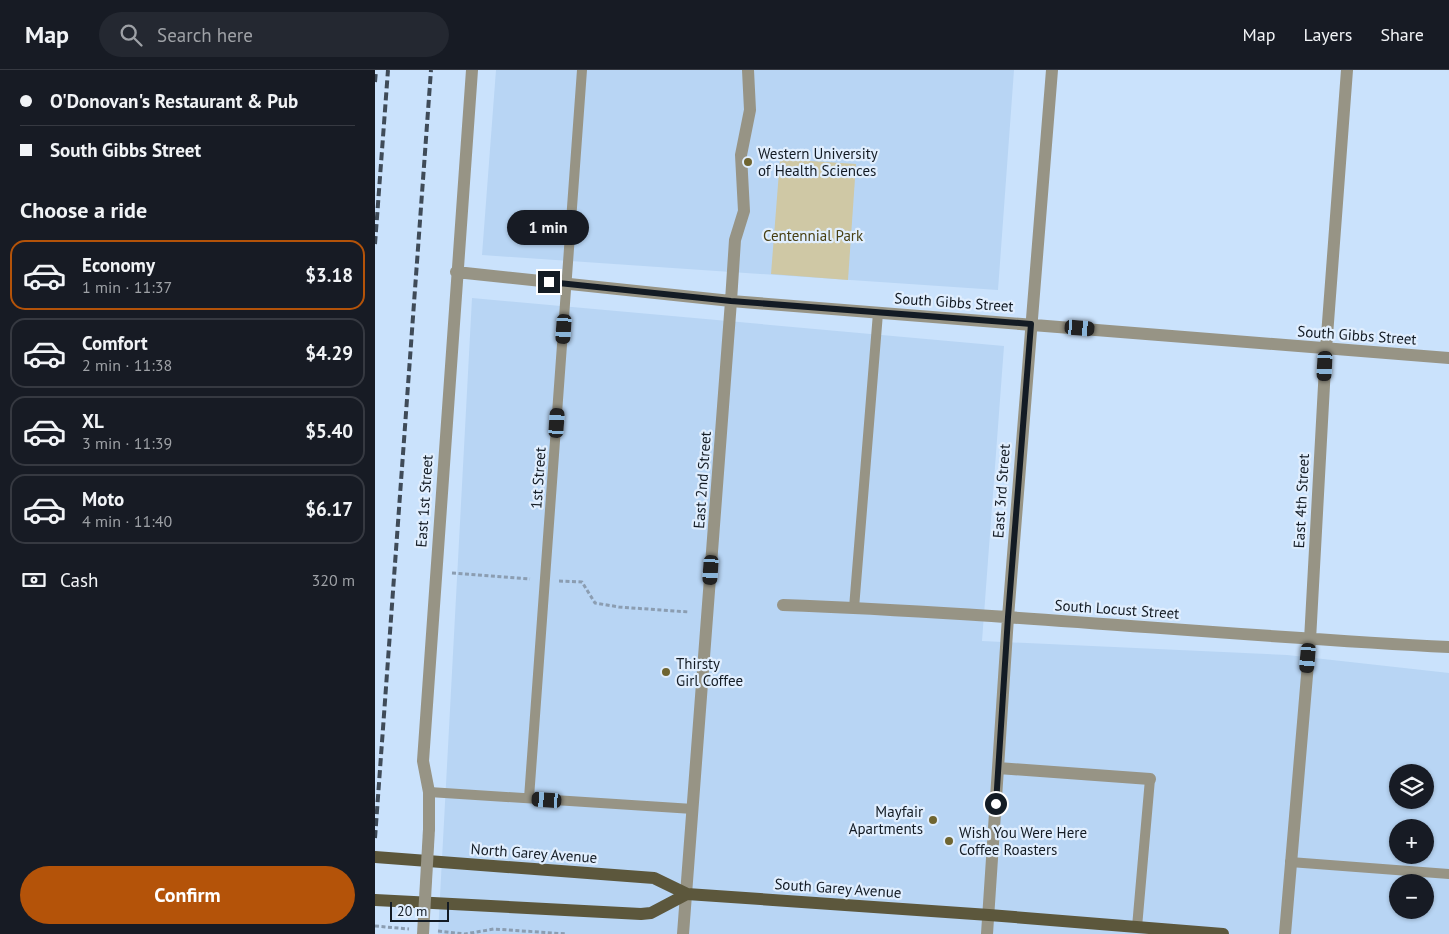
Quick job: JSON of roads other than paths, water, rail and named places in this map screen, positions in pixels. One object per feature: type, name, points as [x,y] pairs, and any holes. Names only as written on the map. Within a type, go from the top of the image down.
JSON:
[{"type":"main road","name":"North Garey Avenue","points":[[375,857],[654,878],[687,894]]},
{"type":"main road","name":"South Garey Avenue","points":[[687,894],[989,915],[1223,934]]},
{"type":"main road","points":[[375,900],[641,914],[651,913],[687,894]]},
{"type":"street","name":"East 1st Street","points":[[426,932],[429,792],[423,761],[471,70]]},
{"type":"street","name":"East 2nd Street","points":[[683,934],[735,240],[744,211],[741,155],[750,110],[748,70]]},
{"type":"street","name":"East 3rd Street","points":[[987,934],[1008,617],[1052,70]]},
{"type":"street","name":"East 4th Street","points":[[1285,934],[1310,640],[1325,349],[1347,70]]},
{"type":"street","name":"South Gibbs Street","points":[[456,272],[731,301],[1449,358]]},
{"type":"street","name":"South Locust Street","points":[[783,606],[1008,617],[1310,640],[1449,647]]},
{"type":"street","points":[[998,768],[1150,779]]},
{"type":"lane","name":"1st Street","points":[[529,798],[582,70]]},
{"type":"lane","points":[[854,608],[878,312]]},
{"type":"lane","points":[[1137,927],[1150,779]]},
{"type":"lane","points":[[429,792],[693,809]]},
{"type":"lane","points":[[1290,862],[1449,874]]},
{"type":"railway","points":[[375,82],[376,70]]},
{"type":"railway","points":[[375,244],[388,70]]},
{"type":"railway","points":[[375,838],[431,70]]},
{"type":"place","name":"Western University of Health Sciences","points":[[748,162]]},
{"type":"place","name":"Thirsty Girl Coffee","points":[[666,672]]},
{"type":"place","name":"Mayfair Apartments","points":[[933,820]]},
{"type":"place","name":"Wish You Were Here Coffee Roasters","points":[[949,841]]},
{"type":"park label","name":"Centennial Park","points":[[813,235]]}]
